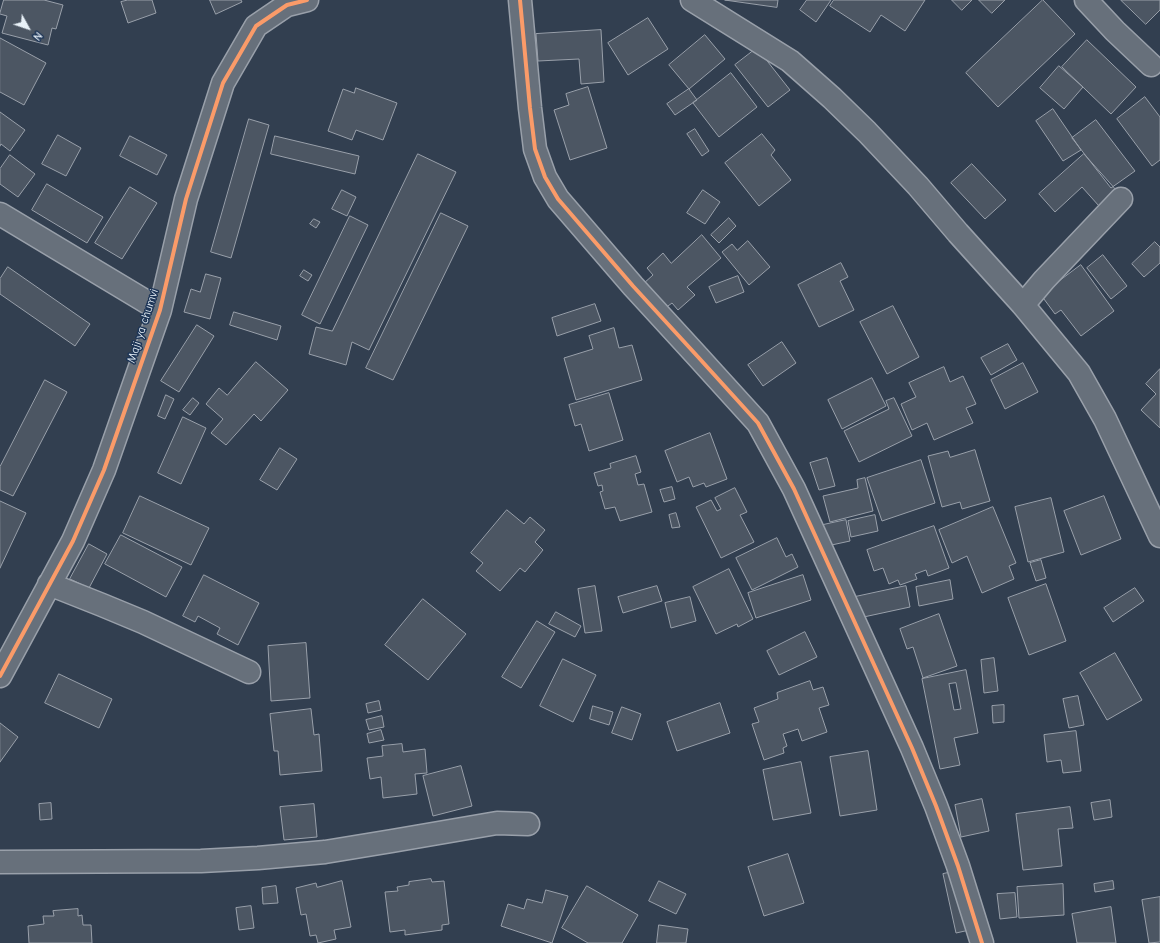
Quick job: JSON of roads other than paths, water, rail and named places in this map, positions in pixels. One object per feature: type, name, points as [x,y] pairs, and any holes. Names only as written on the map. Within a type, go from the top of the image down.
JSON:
[{"type":"street","name":"Maji ya chumvi","points":[[0,676],[73,540],[104,470],[160,310],[186,199],[223,83],[256,26],[287,5],[307,0]]},
{"type":"street","points":[[520,0],[535,149],[545,177],[558,199],[633,286],[758,422],[794,489],[912,748],[936,806],[982,943]]},
{"type":"street","points":[[692,0],[790,61],[832,98],[867,132],[918,186],[1023,305],[1079,373],[1105,419],[1160,536]]},
{"type":"street","points":[[1086,0],[1115,31],[1151,65]]},
{"type":"street","points":[[1023,305],[1044,280],[1121,199]]},
{"type":"street","points":[[0,214],[160,310]]},
{"type":"street","points":[[49,584],[143,622],[249,672]]},
{"type":"street","points":[[0,862],[201,861],[258,858],[325,852],[497,823],[528,824]]}]
